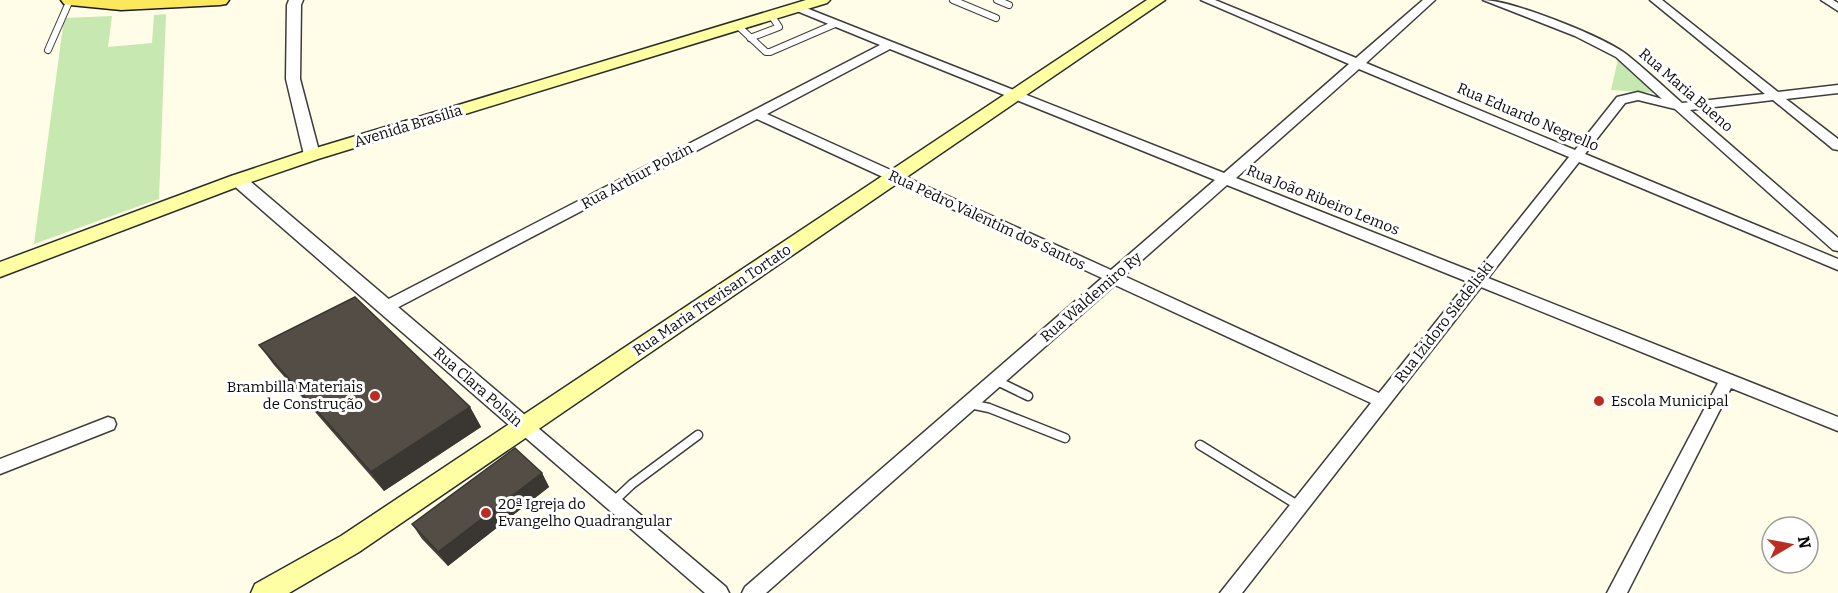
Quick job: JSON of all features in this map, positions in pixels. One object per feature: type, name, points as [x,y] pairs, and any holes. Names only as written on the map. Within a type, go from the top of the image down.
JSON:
[{"type":"main road","points":[[70,0],[121,4],[220,0]]},
{"type":"main road","name":"Avenida Brasília","points":[[0,270],[238,180],[312,155],[771,15],[793,4],[822,0]]},
{"type":"main road","name":"Rua Maria Trevisan Tortato","points":[[264,593],[350,544],[1156,0]]},
{"type":"street","points":[[296,0],[294,5],[293,79],[312,155]]},
{"type":"street","name":"Rua Eduardo Negrello","points":[[1206,0],[1838,265]]},
{"type":"street","name":"Rua Waldemiro Ry","points":[[752,593],[1430,0]]},
{"type":"street","name":"Rua Maria Bueno","points":[[1488,0],[1609,47],[1838,246]]},
{"type":"street","points":[[1655,0],[1838,146]]},
{"type":"street","points":[[1826,0],[1838,8]]},
{"type":"street","name":"Rua João Ribeiro Lemos","points":[[793,4],[836,24],[1838,424]]},
{"type":"street","name":"Rua Arthur Polzin","points":[[386,307],[889,45]]},
{"type":"street","points":[[1680,107],[1838,89]]},
{"type":"street","name":"Rua Izidoro Siedeliski","points":[[1230,593],[1621,100],[1638,96],[1680,107]]},
{"type":"street","name":"Rua Pedro Valentim dos Santos","points":[[757,114],[1382,401]]},
{"type":"street","name":"Rua Clara Polsin","points":[[238,180],[719,593]]},
{"type":"street","points":[[1617,593],[1727,380]]},
{"type":"street","points":[[0,467],[108,424]]},
{"type":"lane","points":[[48,50],[70,0]]},
{"type":"lane","points":[[953,0],[996,18]]},
{"type":"lane","points":[[997,0],[1010,5]]},
{"type":"lane","points":[[750,38],[779,27],[771,15]]},
{"type":"lane","points":[[737,25],[766,52],[770,52],[836,24]]},
{"type":"lane","points":[[995,380],[1028,396]]},
{"type":"lane","points":[[969,403],[989,408],[1065,438]]},
{"type":"lane","points":[[612,502],[632,484],[698,435]]},
{"type":"lane","points":[[1200,445],[1299,506]]},
{"type":"green space","points":[[166,14],[159,199],[34,244],[64,18],[112,16],[108,47],[152,43],[154,15]]},
{"type":"green space","points":[[1618,59],[1657,93],[1611,90]]},
{"type":"building","name":"Brambilla Materiais de Construção","points":[[355,297],[470,407],[371,472],[259,345]]},
{"type":"building","points":[[515,448],[542,473],[438,552],[412,524]]},
{"type":"place","name":"Brambilla Materiais de Construção","points":[[375,396]]},
{"type":"place","name":"Escola Municipal","points":[[1599,401]]},
{"type":"place","name":"20ª Igreja do Evangelho Quadrangular","points":[[486,513]]}]
